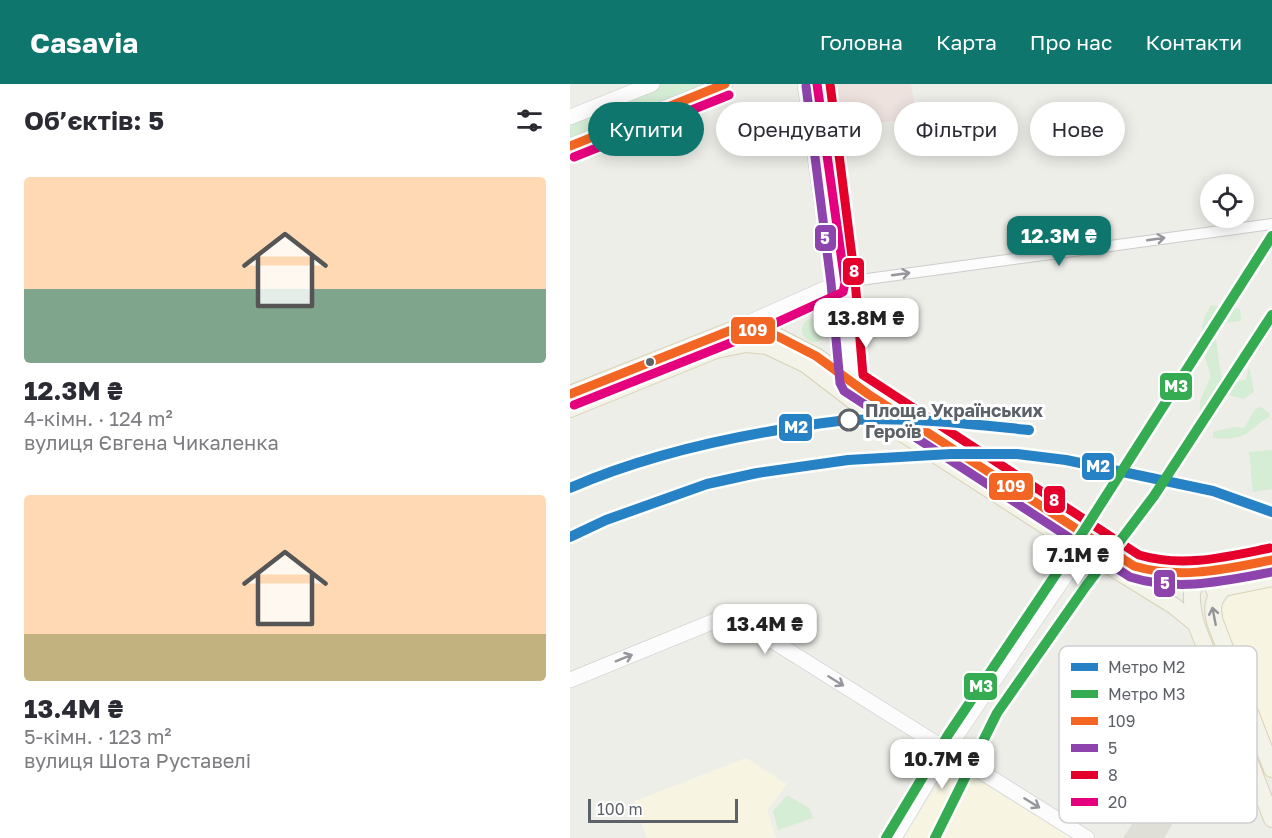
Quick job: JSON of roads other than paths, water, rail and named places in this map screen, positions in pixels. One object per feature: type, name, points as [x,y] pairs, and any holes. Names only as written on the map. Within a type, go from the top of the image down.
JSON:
[{"type":"main road","points":[[570,117],[652,84]]},
{"type":"main road","points":[[570,146],[725,84]]},
{"type":"main road","points":[[806,84],[838,283]]},
{"type":"main road","points":[[818,84],[846,383]]},
{"type":"main road","points":[[570,394],[739,327],[838,283]]},
{"type":"main road","points":[[739,327],[777,336],[816,356],[846,383],[870,412],[1173,606],[1196,624]]},
{"type":"main road","points":[[570,410],[716,350],[746,344],[766,346],[846,383],[1134,566],[1161,574],[1209,572],[1272,560]]},
{"type":"main road","points":[[894,838],[947,749],[1083,550]]},
{"type":"main road","points":[[1205,646],[1196,624],[1191,594],[1197,580],[1209,572]]},
{"type":"main road","points":[[1145,590],[1174,595],[1191,594],[1272,578]]},
{"type":"main road","points":[[1224,587],[1213,600],[1212,609],[1224,646]]},
{"type":"main road","points":[[570,680],[717,620],[730,619],[750,627],[1059,820]]},
{"type":"main road","points":[[1257,730],[1272,769]]},
{"type":"main road","points":[[1257,781],[1272,819]]},
{"type":"main road","points":[[1063,823],[1087,838]]},
{"type":"street","points":[[838,283],[1272,224]]},
{"type":"metro line","name":"M3","points":[[886,838],[948,735],[1060,568],[1272,236]]},
{"type":"metro line","name":"M3","points":[[935,838],[997,713],[1086,586],[1154,496],[1272,315]]},
{"type":"metro line","name":"M2","points":[[570,488],[649,459],[702,445],[835,421],[918,420],[1029,430]]},
{"type":"metro line","name":"M2","points":[[570,537],[606,520],[707,484],[757,473],[848,460],[951,454],[1017,454],[1066,460],[1213,491],[1272,512]]},
{"type":"place","name":"Площа Українських Героїв","points":[[849,420]]}]
